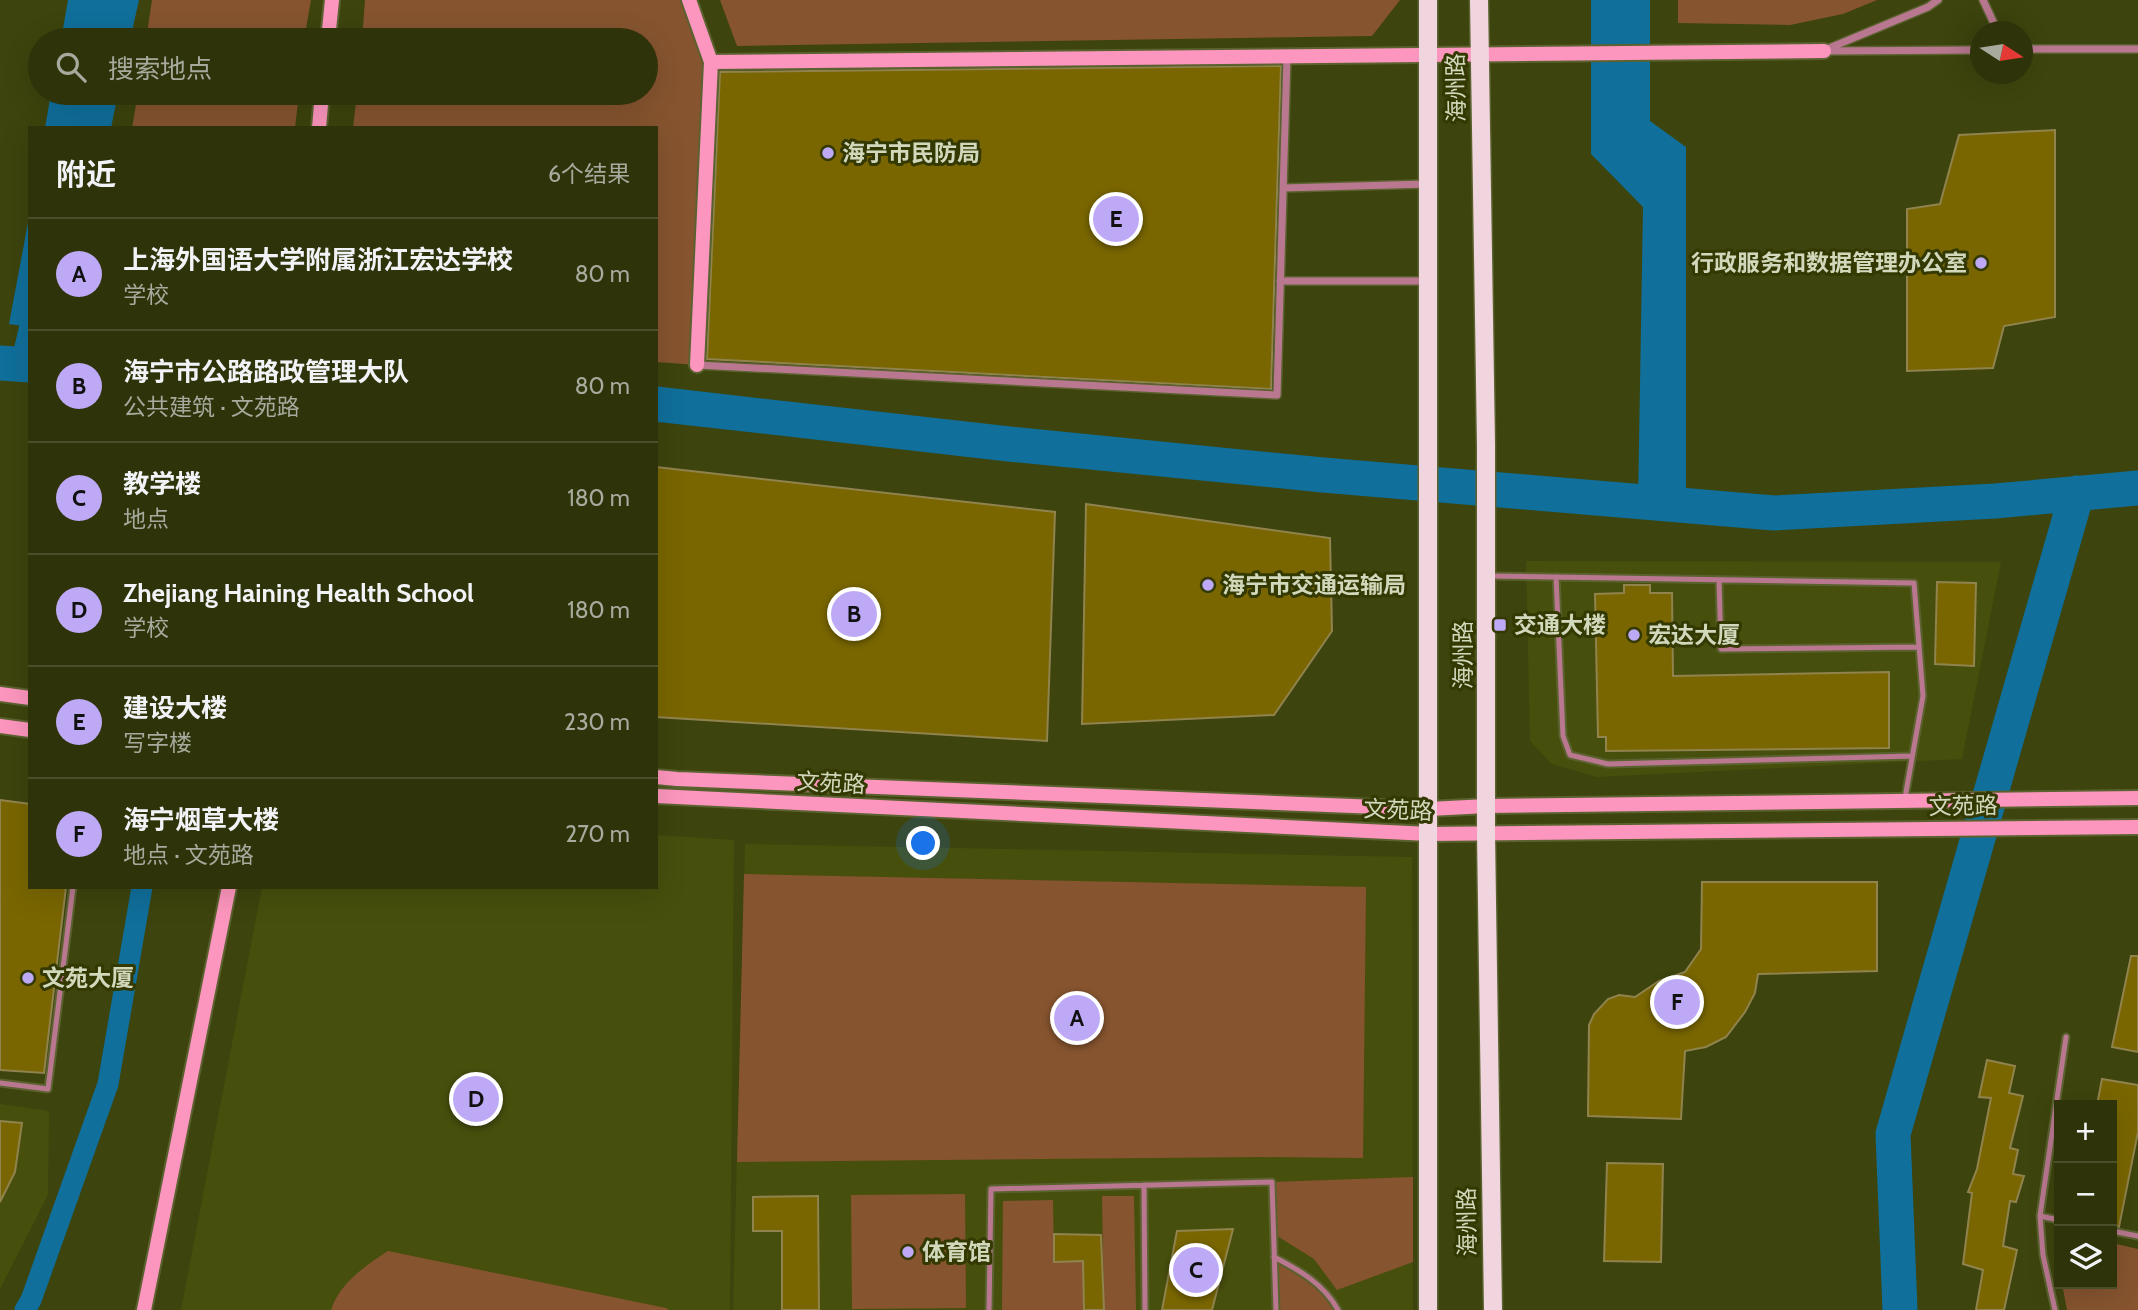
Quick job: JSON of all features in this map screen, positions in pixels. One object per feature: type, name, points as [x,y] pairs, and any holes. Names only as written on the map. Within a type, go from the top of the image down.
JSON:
[{"type":"main road","points":[[329,28],[332,0]]},
{"type":"main road","points":[[689,0],[710,62],[697,365]]},
{"type":"main road","name":"海州路","points":[[1427,0],[1428,1310]]},
{"type":"main road","name":"海州路","points":[[1479,0],[1487,533],[1486,834],[1493,1310]]},
{"type":"main road","points":[[710,62],[1824,51]]},
{"type":"main road","points":[[319,126],[322,105]]},
{"type":"main road","points":[[0,694],[28,698]]},
{"type":"main road","points":[[0,726],[28,730]]},
{"type":"main road","name":"文苑路","points":[[658,777],[1429,809],[2138,798]]},
{"type":"main road","name":"文苑路","points":[[658,796],[1429,834],[2138,827]]},
{"type":"main road","points":[[144,1310],[229,889]]},
{"type":"street","points":[[1824,51],[1928,7],[1938,0]]},
{"type":"street","points":[[1983,0],[1993,21]]},
{"type":"street","points":[[2033,50],[2138,49]]},
{"type":"street","points":[[1824,51],[1970,50]]},
{"type":"street","points":[[697,365],[1277,395],[1287,56]]},
{"type":"street","points":[[1283,188],[1428,184]]},
{"type":"street","points":[[1280,281],[1428,281]]},
{"type":"lane","points":[[1487,576],[1914,583],[1923,696],[1912,756],[1911,801]]},
{"type":"lane","points":[[1556,576],[1563,736],[1570,755],[1608,764],[1912,756]]},
{"type":"lane","points":[[1719,580],[1721,649],[1919,647]]},
{"type":"lane","points":[[0,1083],[48,1090],[73,889]]},
{"type":"lane","points":[[2054,1310],[2043,1255],[2040,1216],[2066,1037]]},
{"type":"lane","points":[[989,1310],[991,1189],[1272,1182],[1276,1310]]},
{"type":"lane","points":[[1144,1185],[1145,1310]]},
{"type":"lane","points":[[2040,1216],[2054,1219]]},
{"type":"lane","points":[[2117,1232],[2138,1236]]},
{"type":"lane","points":[[1274,1256],[1311,1278],[1324,1290],[1338,1310]]},
{"type":"shaded area","points":[[152,0],[311,0],[306,28],[148,28]]},
{"type":"shaded area","points":[[365,0],[689,0],[711,62],[697,365],[658,362],[658,126],[353,126],[356,105],[658,105],[658,28],[363,28]]},
{"type":"shaded area","points":[[720,0],[1400,0],[1372,36],[737,46]]},
{"type":"shaded area","points":[[1678,0],[1877,0],[1843,14],[1790,25],[1678,23]]},
{"type":"shaded area","points":[[136,105],[298,105],[295,126],[132,126]]},
{"type":"shaded area","points":[[1526,561],[2001,562],[1962,759],[1597,777],[1552,764],[1530,741]]},
{"type":"shaded area","points":[[658,835],[734,840],[730,1310],[181,1310],[262,889],[658,889]]},
{"type":"shaded area","points":[[745,844],[1412,857],[1413,1310],[733,1310]]},
{"type":"shaded area","points":[[744,874],[1366,887],[1363,1158],[737,1162]]},
{"type":"shaded area","points":[[0,1104],[49,1111],[48,1195],[0,1289]]},
{"type":"shaded area","points":[[1413,1177],[1413,1262],[1337,1290],[1314,1259],[1274,1234],[1272,1182]]},
{"type":"shaded area","name":"体育馆","points":[[965,1194],[966,1308],[852,1309],[851,1195]]},
{"type":"shaded area","points":[[1102,1196],[1134,1196],[1136,1310],[1104,1310]]},
{"type":"shaded area","points":[[1053,1200],[1054,1262],[1083,1261],[1084,1310],[1002,1310],[1003,1201]]},
{"type":"shaded area","points":[[2117,1244],[2138,1249],[2138,1310],[2067,1310],[2063,1289],[2117,1289]]},
{"type":"shaded area","points":[[388,1251],[669,1310],[331,1310],[347,1284],[362,1269]]},
{"type":"shaded area","points":[[1274,1257],[1311,1278],[1338,1310],[1276,1310]]},
{"type":"water","points":[[68,0],[139,0],[133,28],[63,28]]},
{"type":"water","points":[[1591,0],[1650,0],[1650,121],[1686,147],[1686,505],[1638,502],[1643,207],[1591,154]]},
{"type":"water","points":[[49,105],[116,105],[111,126],[45,126]]},
{"type":"water","points":[[28,223],[28,327],[9,324]]},
{"type":"building","points":[[1281,66],[1271,389],[707,359],[720,72]]},
{"type":"building","name":"行政服务和数据管理办公室","points":[[2055,130],[2055,317],[2004,326],[1993,368],[1907,371],[1907,209],[1940,204],[1959,135]]},
{"type":"building","points":[[658,467],[1055,512],[1047,741],[658,717]]},
{"type":"building","name":"海宁市交通运输局","points":[[1086,504],[1330,538],[1332,631],[1274,715],[1082,724]]},
{"type":"building","points":[[1937,582],[1976,583],[1974,666],[1935,664]]},
{"type":"building","points":[[1624,585],[1650,585],[1650,593],[1672,593],[1673,676],[1889,672],[1889,748],[1606,751],[1606,737],[1598,737],[1595,594],[1624,593]]},
{"type":"building","name":"文苑大厦","points":[[0,800],[28,804],[28,889],[66,889],[44,1073],[0,1070]]},
{"type":"building","points":[[1702,882],[1877,882],[1877,971],[1758,974],[1755,993],[1745,1012],[1726,1037],[1706,1047],[1685,1051],[1681,1119],[1588,1116],[1589,1025],[1594,1014],[1608,999],[1619,995],[1635,997],[1659,981],[1685,972],[1701,949]]},
{"type":"building","points":[[2131,956],[2138,956],[2138,1052],[2112,1047]]},
{"type":"building","points":[[1987,1060],[2015,1066],[2009,1093],[2023,1096],[2010,1148],[2018,1150],[2013,1174],[2024,1176],[2016,1202],[2010,1201],[2003,1246],[2017,1250],[2004,1310],[1976,1310],[1983,1270],[1963,1264],[1972,1193],[1968,1192],[1977,1169],[1991,1098],[1979,1097]]},
{"type":"building","points":[[2102,1079],[2138,1085],[2138,1132],[2119,1227],[2117,1100],[2098,1100]]},
{"type":"building","points":[[0,1121],[22,1123],[15,1172],[0,1202]]},
{"type":"building","points":[[1607,1163],[1663,1164],[1661,1262],[1604,1261]]},
{"type":"building","points":[[818,1196],[819,1310],[782,1310],[782,1231],[753,1231],[753,1197]]},
{"type":"building","points":[[1233,1229],[1212,1310],[1162,1310],[1177,1231]]},
{"type":"building","points":[[1054,1234],[1101,1235],[1104,1310],[1084,1310],[1083,1261],[1054,1262]]},
{"type":"waterway","points":[[21,364],[28,334]]},
{"type":"waterway","points":[[0,363],[28,365]]},
{"type":"waterway","points":[[658,404],[1009,444],[1323,475],[1774,513],[1995,501],[2138,488]]},
{"type":"waterway","points":[[1900,1310],[1893,1134],[2077,493]]},
{"type":"waterway","points":[[25,1310],[31,1300],[108,1084],[142,889]]},
{"type":"place","name":"海宁市民防局","points":[[828,153]]},
{"type":"place","name":"建设大楼","points":[[1116,219]]},
{"type":"place","name":"行政服务和数据管理办公室","points":[[1981,263]]},
{"type":"place","name":"海宁市交通运输局","points":[[1208,585]]},
{"type":"place","name":"海宁市公路路政管理大队","points":[[854,614]]},
{"type":"place","name":"交通大楼","points":[[1500,625]]},
{"type":"place","name":"宏达大厦","points":[[1634,635]]},
{"type":"place","name":"文苑大厦","points":[[28,978]]},
{"type":"place","name":"海宁烟草大楼","points":[[1677,1002]]},
{"type":"place","name":"上海外国语大学附属浙江宏达学校","points":[[1077,1018]]},
{"type":"place","name":"Zhejiang Haining Health School","points":[[476,1099]]},
{"type":"place","name":"体育馆","points":[[908,1252]]},
{"type":"place","name":"教学楼","points":[[1196,1270]]}]
